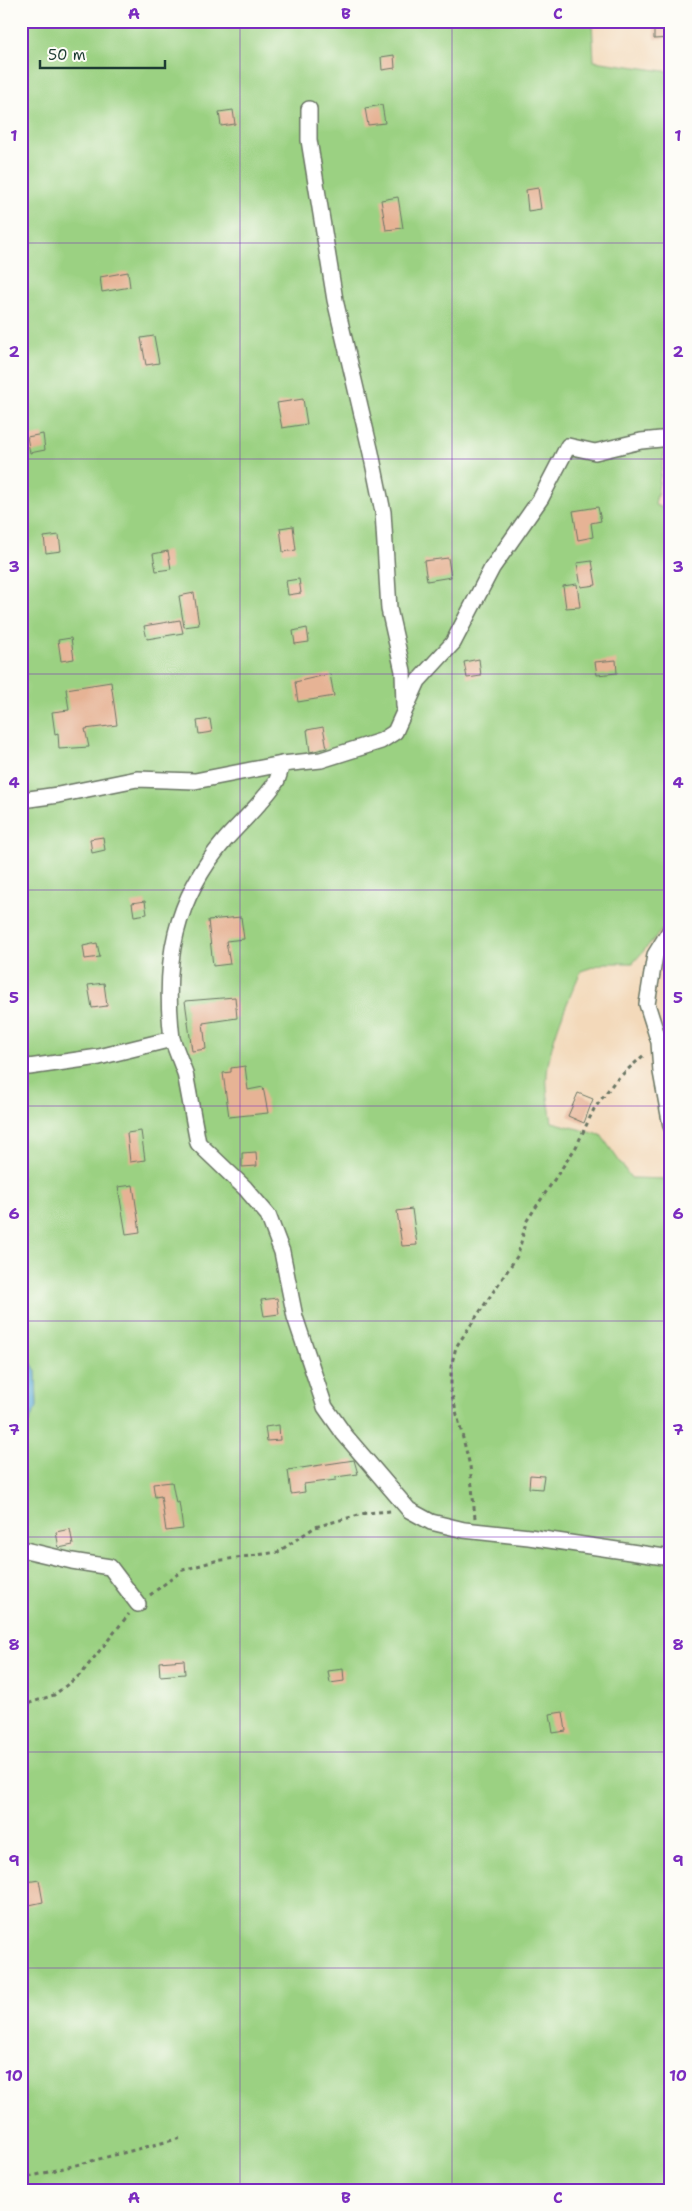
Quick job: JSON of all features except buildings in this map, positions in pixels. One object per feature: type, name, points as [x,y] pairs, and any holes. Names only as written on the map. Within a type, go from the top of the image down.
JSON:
[{"type":"street","points":[[309,109],[310,140],[335,300],[372,453],[383,512],[389,609],[403,671],[404,710]]},
{"type":"street","points":[[22,800],[137,779],[196,782],[282,764],[321,760],[381,741],[396,732],[418,681],[452,643],[492,568],[541,498],[568,446],[595,452],[642,440],[671,438]]},
{"type":"street","points":[[282,764],[276,782],[224,842],[192,887],[172,945],[168,1010],[172,1039],[185,1073],[198,1144],[245,1188],[268,1215],[282,1252],[295,1316],[325,1407],[344,1434],[409,1510],[431,1522],[476,1531],[671,1558]]},
{"type":"street","points":[[671,929],[655,955],[647,1004],[659,1042],[661,1072],[671,1126]]},
{"type":"street","points":[[21,1064],[29,1067],[99,1057],[172,1039]]},
{"type":"street","points":[[21,1549],[72,1561],[110,1567],[138,1604]]},
{"type":"path","points":[[476,1531],[470,1466],[450,1391],[451,1367],[456,1347],[518,1256],[526,1222],[576,1147],[594,1110],[615,1081],[659,1042]]},
{"type":"path","points":[[21,1706],[54,1695],[81,1674],[107,1639],[138,1604],[183,1570],[215,1561],[278,1552],[315,1527],[366,1512],[409,1510]]},
{"type":"path","points":[[21,2179],[181,2138]]},
{"type":"green space","points":[[21,21],[592,21],[594,61],[671,72],[671,434],[667,439],[655,505],[671,511],[671,924],[660,932],[633,963],[605,963],[581,971],[563,1013],[553,1044],[549,1059],[547,1088],[552,1122],[601,1135],[631,1178],[667,1179],[671,1177],[671,2190],[21,2190],[21,1436],[37,1406],[36,1371],[21,1346]]},
{"type":"water","points":[[21,1346],[36,1371],[37,1407],[21,1436]]}]
